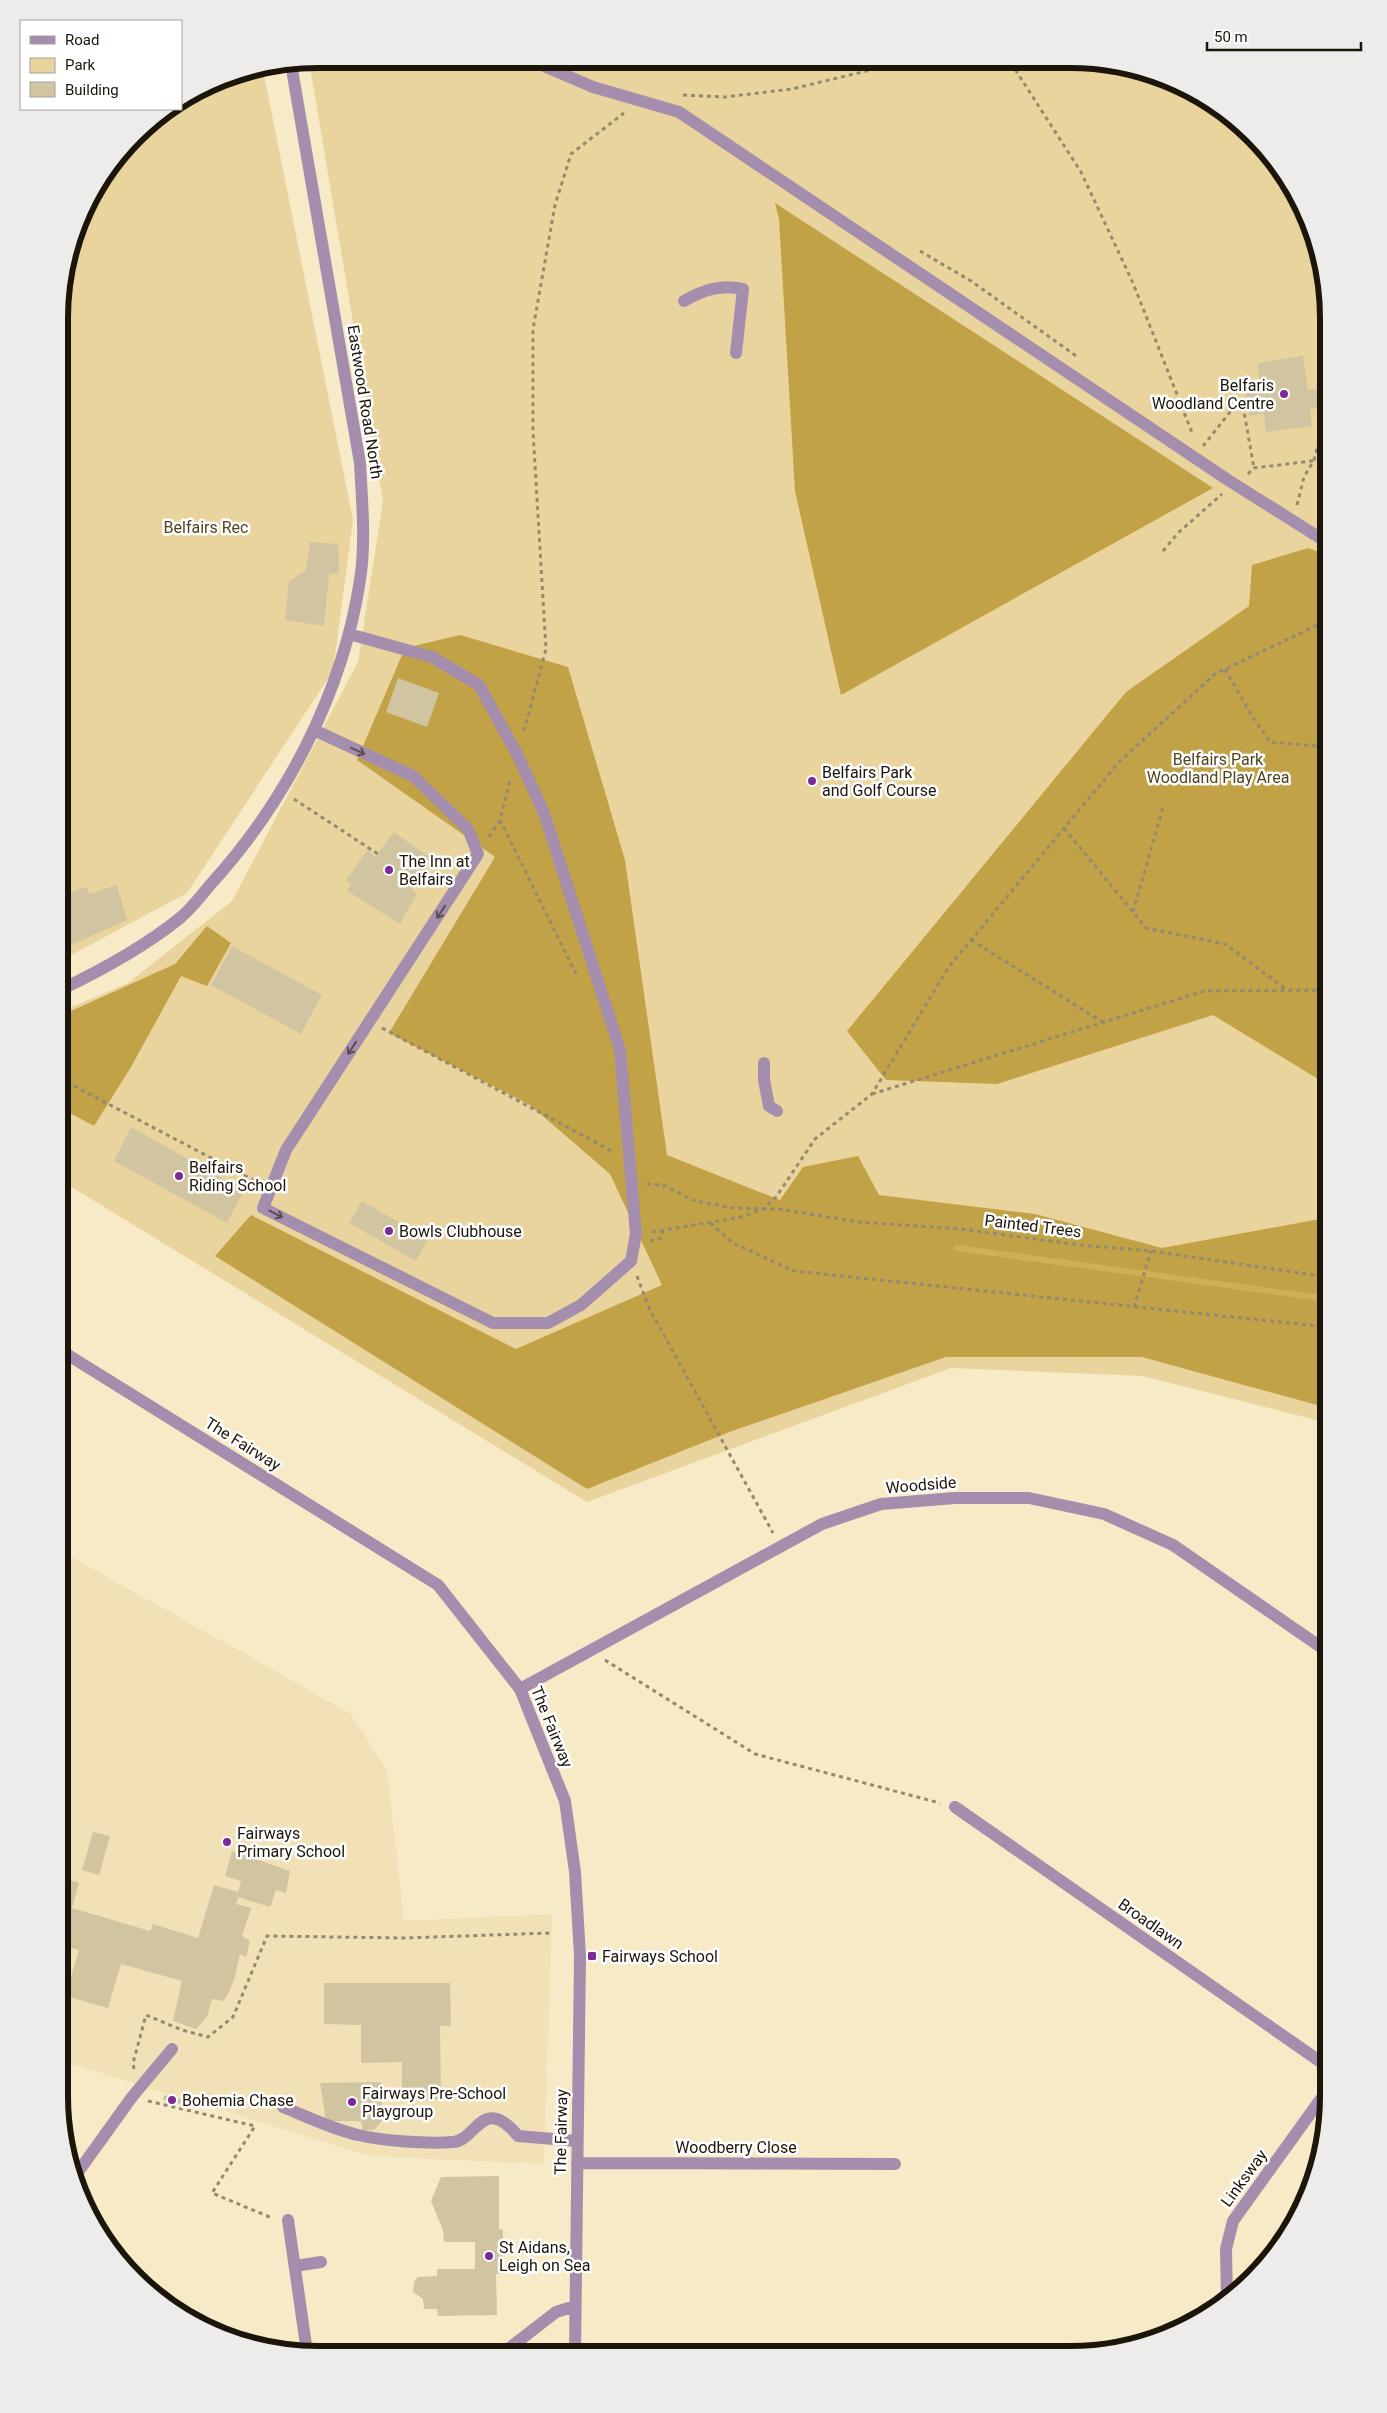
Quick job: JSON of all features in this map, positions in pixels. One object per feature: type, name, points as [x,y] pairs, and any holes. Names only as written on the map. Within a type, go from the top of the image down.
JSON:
[{"type":"street","points":[[549,68],[593,87],[679,112],[1203,462],[1320,537]]},
{"type":"street","name":"Eastwood Road North","points":[[67,987],[114,964],[180,918],[234,860],[281,791],[314,730],[349,634],[360,580],[363,521],[360,464],[292,69]]},
{"type":"street","points":[[684,301],[714,288],[730,286],[743,289],[736,353]]},
{"type":"street","points":[[314,730],[412,776],[468,829],[478,854],[286,1150],[264,1208],[493,1323],[548,1322],[580,1305],[631,1261],[636,1234],[628,1160],[620,1050],[544,813],[517,754],[479,685],[432,657],[349,634]]},
{"type":"street","points":[[764,1063],[764,1080],[769,1106],[777,1111]]},
{"type":"street","name":"The Fairway","points":[[67,1357],[438,1585],[520,1689],[564,1801],[575,1872],[580,1956],[575,2346]]},
{"type":"street","name":"Woodside","points":[[520,1689],[822,1524],[881,1504],[956,1498],[1029,1498],[1104,1514],[1173,1545],[1320,1646]]},
{"type":"street","name":"Broadlawn","points":[[955,1807],[1320,2061]]},
{"type":"street","points":[[79,2170],[132,2097],[172,2049]]},
{"type":"street","name":"Linksway","points":[[1227,2290],[1226,2249],[1232,2222],[1320,2101]]},
{"type":"street","points":[[283,2107],[329,2126],[368,2136],[439,2144],[459,2142],[478,2123],[492,2118],[508,2124],[518,2136],[577,2140]]},
{"type":"street","name":"Woodberry Close","points":[[577,2162],[894,2164]]},
{"type":"street","points":[[288,2220],[306,2345]]},
{"type":"street","points":[[295,2266],[322,2262]]},
{"type":"street","points":[[512,2346],[556,2312],[575,2306]]},
{"type":"path","points":[[680,95],[725,97],[792,90],[879,68]]},
{"type":"path","points":[[1014,68],[1081,172],[1133,283],[1194,438]]},
{"type":"path","points":[[478,854],[500,820],[546,649],[533,432],[534,329],[555,206],[571,154],[618,116],[648,102]]},
{"type":"path","points":[[1203,462],[1203,446],[1234,407],[1245,405],[1254,468]]},
{"type":"path","points":[[1297,505],[1304,478],[1314,460],[1320,437]]},
{"type":"path","points":[[636,1234],[741,1217],[763,1209],[776,1197],[815,1139],[872,1094],[948,968],[1119,762],[1215,674],[1320,624]]},
{"type":"path","points":[[1225,669],[1252,716],[1270,742],[1320,746]]},
{"type":"path","points":[[281,791],[378,854]]},
{"type":"path","points":[[1133,912],[1164,804]]},
{"type":"path","points":[[500,820],[581,982]]},
{"type":"path","points":[[1064,828],[1146,928],[1225,944],[1288,991]]},
{"type":"path","points":[[971,940],[1104,1023]]},
{"type":"path","points":[[872,1094],[1204,992],[1320,990]]},
{"type":"path","points":[[370,1022],[628,1160]]},
{"type":"path","points":[[67,1090],[74,1086],[271,1189]]},
{"type":"path","name":"Painted Trees","points":[[631,1182],[663,1185],[695,1200],[734,1208],[780,1209],[858,1222],[961,1229],[1080,1245],[1151,1251],[1320,1276]]},
{"type":"path","points":[[710,1223],[733,1243],[794,1271],[1320,1326]]},
{"type":"path","points":[[1134,1307],[1151,1251]]},
{"type":"path","points":[[631,1261],[649,1308],[780,1547]]},
{"type":"path","points":[[590,1651],[755,1754],[955,1807]]},
{"type":"path","points":[[136,2077],[133,2063],[146,2014],[182,2030],[208,2037],[233,2017],[268,1936],[404,1938],[551,1934]]},
{"type":"path","points":[[132,2097],[255,2126],[212,2193],[267,2218],[288,2220]]},
{"type":"shaded area","name":"Fairways Primary School","points":[[67,1554],[350,1713],[387,1770],[404,1921],[552,1914],[544,2164],[370,2156],[67,2062]]},
{"type":"green space","name":"Belfairs Park and Golf Course","points":[[310,68],[1085,68],[1134,76],[1180,93],[1222,119],[1246,141],[1268,165],[1294,207],[1306,237],[1315,269],[1320,318],[1320,1421],[1143,1376],[951,1368],[587,1502],[67,1184],[67,1009],[128,983],[232,901],[358,662],[383,501]]},
{"type":"green space","name":"Belfairs Rec","points":[[264,73],[353,520],[333,671],[187,893],[67,957],[68,302],[72,269],[81,237],[93,207],[119,165],[165,119],[182,110],[193,101],[237,81]]},
{"type":"green space","points":[[775,203],[1213,488],[841,695],[795,491],[779,219]]},
{"type":"green space","name":"Belfairs Park Woodland Play Area","points":[[1308,548],[1320,552],[1320,1080],[1213,1015],[997,1084],[886,1080],[847,1031],[1126,692],[1249,606],[1252,565]]},
{"type":"green space","points":[[460,635],[568,667],[625,860],[667,1155],[780,1200],[803,1167],[858,1156],[879,1195],[1035,1214],[1162,1248],[1320,1219],[1320,1406],[1142,1357],[946,1357],[732,1431],[587,1489],[215,1256],[251,1215],[516,1349],[662,1285],[610,1174],[530,1105],[389,1033],[495,857],[357,760],[405,648]]},
{"type":"green space","points":[[207,926],[231,943],[207,986],[181,976],[131,1067],[94,1126],[67,1112],[67,1013],[175,964]]},
{"type":"building","name":"Belfaris Woodland Centre","points":[[1303,356],[1308,390],[1320,388],[1320,408],[1310,409],[1312,426],[1266,432],[1264,414],[1249,416],[1246,393],[1261,391],[1257,363]]},
{"type":"building","points":[[310,542],[338,544],[339,573],[329,574],[324,626],[285,620],[289,581],[306,570]]},
{"type":"building","points":[[398,678],[439,693],[427,727],[386,712]]},
{"type":"building","name":"The Inn at Belfairs","points":[[394,832],[432,859],[412,890],[417,894],[400,924],[347,891],[351,884],[346,880],[368,850],[375,857]]},
{"type":"building","points":[[117,885],[127,920],[67,947],[67,893],[87,887],[89,894]]},
{"type":"building","points":[[232,946],[322,995],[301,1034],[211,985]]},
{"type":"building","name":"Belfairs Riding School","points":[[131,1127],[244,1191],[227,1223],[114,1161]]},
{"type":"building","name":"Bowls Clubhouse","points":[[362,1201],[428,1239],[416,1261],[349,1223]]},
{"type":"building","points":[[93,1832],[110,1836],[99,1875],[82,1870]]},
{"type":"building","points":[[232,1851],[290,1871],[286,1893],[276,1890],[270,1907],[238,1897],[236,1904],[251,1908],[242,1936],[250,1941],[246,1957],[240,1954],[234,1980],[228,1994],[223,2001],[212,1999],[207,2017],[196,2029],[173,2021],[182,1981],[121,1964],[108,2008],[67,1997],[67,1989],[79,1950],[67,1946],[67,1879],[79,1883],[72,1908],[150,1931],[153,1924],[198,1938],[214,1885],[238,1892],[241,1881],[225,1876]]},
{"type":"building","points":[[324,1983],[450,1983],[451,2026],[440,2026],[441,2099],[402,2100],[402,2062],[361,2063],[361,2025],[324,2024]]},
{"type":"building","name":"Fairways Pre-School Playgroup","points":[[381,2082],[382,2121],[374,2130],[363,2130],[361,2121],[326,2121],[320,2083]]},
{"type":"building","name":"Bohemia Chase","points":[[164,2095],[182,2099],[181,2104],[163,2100]]},
{"type":"building","name":"St Aidans, Leigh on Sea","points":[[499,2176],[499,2229],[503,2230],[503,2274],[496,2274],[497,2315],[438,2316],[437,2309],[424,2309],[423,2299],[413,2292],[414,2282],[418,2277],[437,2276],[437,2269],[475,2269],[475,2242],[444,2242],[443,2230],[431,2201],[441,2177]]},
{"type":"waterway","points":[[957,1248],[1320,1298]]},
{"type":"place","name":"Belfaris Woodland Centre","points":[[1284,394]]},
{"type":"place","name":"Belfairs Park and Golf Course","points":[[812,781]]},
{"type":"place","name":"The Inn at Belfairs","points":[[389,870]]},
{"type":"place","name":"Belfairs Riding School","points":[[179,1176]]},
{"type":"place","name":"Bowls Clubhouse","points":[[389,1231]]},
{"type":"place","name":"Fairways Primary School","points":[[227,1842]]},
{"type":"place","name":"Fairways School","points":[[592,1956]]},
{"type":"place","name":"Bohemia Chase","points":[[172,2100]]},
{"type":"place","name":"Fairways Pre-School Playgroup","points":[[352,2102]]},
{"type":"place","name":"St Aidans, Leigh on Sea","points":[[489,2256]]}]
